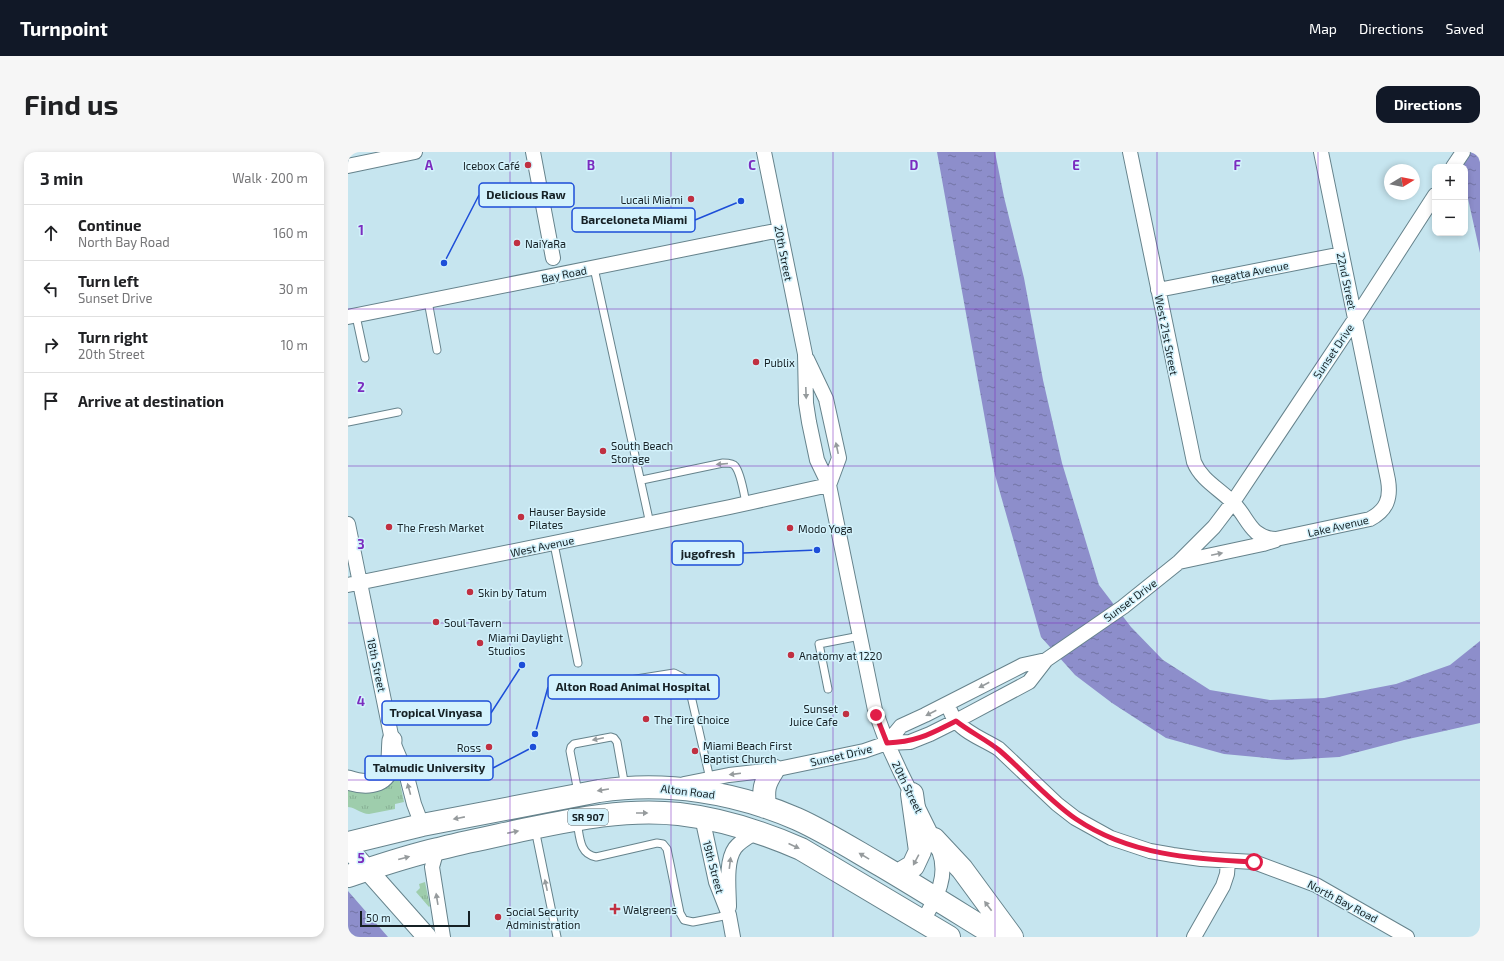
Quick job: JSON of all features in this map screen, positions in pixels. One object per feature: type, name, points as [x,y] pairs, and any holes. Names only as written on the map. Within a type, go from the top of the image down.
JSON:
[{"type":"highway","points":[[765,807],[763,789],[773,770]]},
{"type":"highway","name":"Alton Road","points":[[348,843],[422,825],[578,794],[625,787],[669,787],[743,800],[765,807],[814,827],[935,898],[947,927]]},
{"type":"highway","points":[[898,875],[913,866],[920,851],[912,794]]},
{"type":"highway","name":"Alton Road","points":[[358,873],[437,849],[576,819],[633,813],[679,814],[758,831],[801,849],[923,921],[998,937]]},
{"type":"highway","points":[[934,840],[962,869],[1012,937]]},
{"type":"main road","points":[[348,780],[364,784],[371,783],[382,778],[390,767],[392,740]]},
{"type":"main road","points":[[348,848],[358,873],[427,937]]},
{"type":"street","points":[[348,166],[415,152]]},
{"type":"street","points":[[533,152],[553,258]]},
{"type":"street","name":"20th Street","points":[[764,152],[805,354],[806,403],[809,422],[817,460],[829,485],[875,710],[887,743],[942,856],[944,867],[942,878],[935,898],[923,921]]},
{"type":"street","name":"West 21st Street","points":[[1130,152],[1194,462],[1196,468],[1204,477],[1232,502]]},
{"type":"street","name":"22nd Street","points":[[1321,152],[1388,480],[1390,493],[1388,503]]},
{"type":"street","points":[[1455,164],[1463,152]]},
{"type":"street","name":"Sunset Drive","points":[[669,787],[729,775],[773,770],[864,751],[887,743],[910,742],[956,721],[1029,682],[1046,660],[1123,607],[1179,562],[1214,527],[1355,319],[1432,200]]},
{"type":"street","name":"Bay Road","points":[[352,317],[780,230]]},
{"type":"street","name":"Regatta Avenue","points":[[1158,290],[1342,254]]},
{"type":"street","name":"20th Street","points":[[805,354],[826,399],[838,458],[829,485]]},
{"type":"street","name":"West Avenue","points":[[354,584],[650,524],[829,485]]},
{"type":"street","name":"Lake Avenue","points":[[1232,502],[1257,533],[1267,538],[1282,538]]},
{"type":"street","name":"Lake Avenue","points":[[1179,562],[1370,519],[1380,513],[1388,503]]},
{"type":"street","name":"18th Street","points":[[348,524],[354,584],[392,740],[406,773],[414,804],[422,825]]},
{"type":"street","points":[[887,743],[901,726],[1023,665],[1046,660]]},
{"type":"street","points":[[1001,676],[1009,693]]},
{"type":"street","name":"North Bay Road","points":[[947,704],[956,721],[972,734],[989,742],[1057,804],[1092,829],[1111,838],[1150,851],[1201,860],[1254,862],[1316,885],[1407,937]]},
{"type":"street","name":"19th Street","points":[[702,818],[716,882],[729,916],[733,937]]},
{"type":"street","name":"19th Street","points":[[729,916],[731,856],[735,848],[741,842],[758,831]]},
{"type":"street","points":[[437,849],[432,867],[443,937]]},
{"type":"street","points":[[1194,937],[1223,886],[1227,874],[1228,861]]},
{"type":"lane","points":[[594,268],[642,480],[650,524]]},
{"type":"lane","points":[[428,301],[437,350]]},
{"type":"lane","points":[[352,317],[365,358]]},
{"type":"lane","points":[[348,422],[398,412]]},
{"type":"lane","points":[[642,480],[724,463],[731,464],[735,466],[738,472],[746,503]]},
{"type":"lane","points":[[554,544],[578,663]]},
{"type":"lane","points":[[828,689],[819,644],[860,636]]},
{"type":"lane","points":[[630,680],[674,673],[684,678],[689,688],[710,779]]},
{"type":"lane","points":[[578,794],[570,751],[571,747],[574,744],[611,737],[617,742],[625,787]]},
{"type":"lane","points":[[576,819],[583,850],[589,856],[596,857],[657,843],[663,844],[667,849],[680,913],[684,920],[693,922],[729,916]]},
{"type":"lane","points":[[534,828],[557,937]]},
{"type":"green space","points":[[398,773],[404,802],[395,804],[395,809],[369,814],[348,807],[348,786]]},
{"type":"green space","points":[[425,882],[429,907],[416,892],[420,888],[419,884]]},
{"type":"water","points":[[937,152],[995,152],[1004,197],[1024,278],[1043,380],[1062,463],[1099,585],[1131,627],[1163,660],[1210,690],[1270,700],[1324,698],[1396,684],[1450,665],[1480,641],[1480,723],[1404,740],[1339,757],[1287,760],[1224,754],[1166,738],[1112,703],[1075,675],[1041,637],[995,475]]},
{"type":"water","points":[[1459,152],[1480,152],[1480,253],[1468,199],[1468,164],[1461,164]]},
{"type":"water","points":[[348,891],[388,937],[348,936]]},
{"type":"place","name":"Icebox Café","points":[[528,165]]},
{"type":"place","name":"Lucali Miami","points":[[691,199]]},
{"type":"place","name":"Barceloneta Miami","points":[[741,201]]},
{"type":"place","name":"NaiYaRa","points":[[517,243]]},
{"type":"place","name":"Delicious Raw","points":[[444,263]]},
{"type":"place","name":"Publix","points":[[756,362]]},
{"type":"place","name":"South Beach Storage","points":[[603,451]]},
{"type":"place","name":"Hauser Bayside Pilates","points":[[521,517]]},
{"type":"place","name":"The Fresh Market","points":[[389,527]]},
{"type":"place","name":"Modo Yoga","points":[[790,528]]},
{"type":"place","name":"jugofresh","points":[[817,550]]},
{"type":"place","name":"Skin by Tatum","points":[[470,592]]},
{"type":"place","name":"Soul Tavern","points":[[436,622]]},
{"type":"place","name":"Miami Daylight Studios","points":[[480,643]]},
{"type":"place","name":"Anatomy at 1220","points":[[791,655]]},
{"type":"place","name":"Tropical Vinyasa","points":[[522,665]]},
{"type":"place","name":"Sunset Juice Cafe","points":[[846,714]]},
{"type":"place","name":"The Tire Choice","points":[[646,719]]},
{"type":"place","name":"Alton Road Animal Hospital","points":[[535,734]]},
{"type":"place","name":"Ross","points":[[489,747]]},
{"type":"place","name":"Talmudic University","points":[[533,747]]},
{"type":"place","name":"Miami Beach First Baptist Church","points":[[695,751]]},
{"type":"place","name":"Walgreens","points":[[615,909]]},
{"type":"place","name":"Social Security Administration","points":[[498,917]]},
{"type":"route","points":[[876,715],[887,743],[910,742],[924,737],[956,721],[972,734],[989,742],[1009,758],[1057,804],[1075,818],[1092,829],[1111,838],[1150,851],[1201,860],[1254,862]]}]
